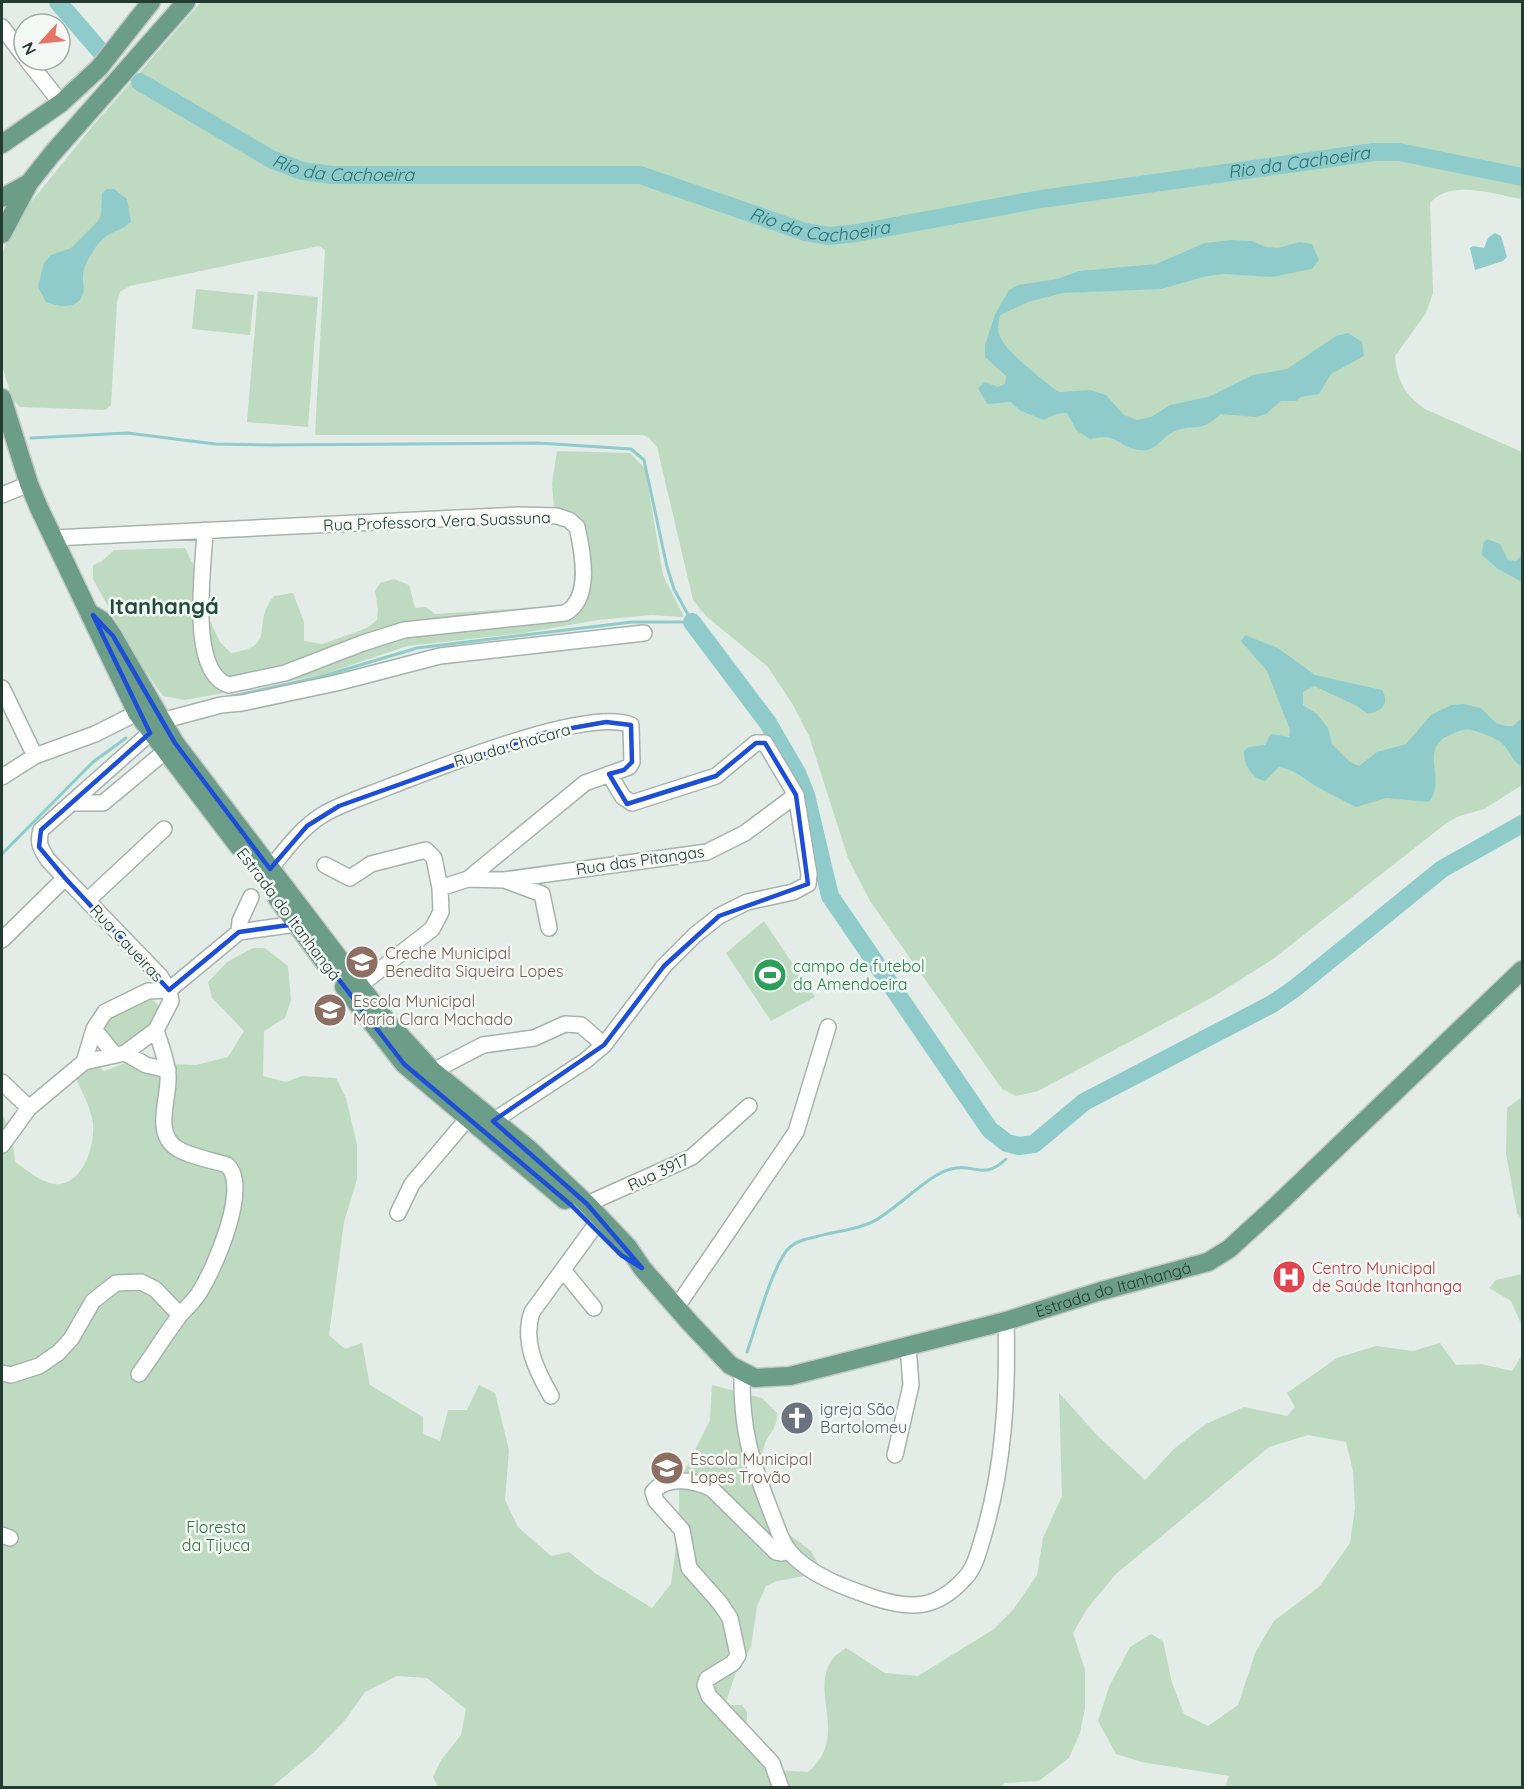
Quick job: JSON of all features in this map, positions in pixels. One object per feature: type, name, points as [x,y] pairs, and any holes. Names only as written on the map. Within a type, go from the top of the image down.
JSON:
[{"type":"main road","points":[[2,234],[29,183],[186,2]]},
{"type":"main road","points":[[2,144],[61,103],[118,47],[147,3]]},
{"type":"main road","points":[[2,197],[29,183]]},
{"type":"main road","name":"Estrada do Itanhangá","points":[[2,398],[29,484],[54,538],[93,615],[103,643],[137,713],[155,727]]},
{"type":"main road","name":"Estrada do Itanhangá","points":[[93,615],[103,621],[113,636],[155,727],[296,924],[404,1064],[594,1227],[621,1255],[642,1268]]},
{"type":"main road","name":"Estrada do Itanhangá","points":[[170,747],[270,869],[386,1020],[433,1071],[529,1149],[587,1204],[628,1247],[642,1268],[716,1351],[742,1372],[755,1378],[790,1376],[1006,1321],[1101,1291],[1208,1262],[1228,1249],[1522,970]]},
{"type":"street","points":[[2,27],[12,40]]},
{"type":"street","points":[[36,72],[61,103]]},
{"type":"street","points":[[2,495],[29,484]]},
{"type":"street","name":"Rua Professora Vera Suassuna","points":[[54,538],[205,530],[518,515],[557,516],[569,520],[577,527],[582,594],[574,609],[565,614],[423,627],[363,642],[285,673],[229,685],[215,677],[201,641],[205,530]]},
{"type":"street","points":[[155,727],[221,705],[242,703],[336,683],[440,656],[644,633]]},
{"type":"street","points":[[2,688],[35,756]]},
{"type":"street","points":[[2,777],[35,756],[95,734],[137,713]]},
{"type":"street","name":"Rua da Chacara","points":[[270,869],[307,826],[339,806],[452,762],[544,733],[606,722],[631,725],[632,762],[624,770],[585,783],[468,879],[441,888]]},
{"type":"street","name":"Rua Caueiras","points":[[84,1062],[120,1054],[156,1030],[168,1010],[169,990],[160,976],[65,878],[39,847],[39,837],[42,830],[155,727]]},
{"type":"street","points":[[493,1121],[576,1067],[604,1045],[664,966],[694,935],[719,916],[747,902],[793,891],[808,884],[809,874],[796,795],[785,773],[765,743],[760,742],[716,776],[632,803],[622,797],[609,774]]},
{"type":"street","points":[[72,803],[103,803],[170,747]]},
{"type":"street","points":[[105,774],[119,790]]},
{"type":"street","name":"Rua das Pitangas","points":[[468,879],[504,880],[707,852],[745,833],[796,795]]},
{"type":"street","points":[[87,900],[164,829]]},
{"type":"street","points":[[325,865],[350,878],[371,864],[426,850],[434,858],[441,888],[441,912],[432,929],[359,986]]},
{"type":"street","points":[[2,940],[65,878]]},
{"type":"street","points":[[504,880],[542,894],[549,928]]},
{"type":"street","points":[[239,932],[240,921],[250,897]]},
{"type":"street","points":[[2,1146],[29,1108],[84,1062],[94,1029],[105,1012],[148,991],[169,990],[239,932],[296,924]]},
{"type":"street","points":[[136,996],[144,981],[146,964]]},
{"type":"street","points":[[433,1071],[483,1045],[534,1038],[565,1024],[580,1025],[604,1045]]},
{"type":"street","points":[[676,1308],[796,1132],[828,1027]]},
{"type":"street","points":[[94,1029],[120,1054],[146,1065],[168,1070]]},
{"type":"street","points":[[139,1374],[180,1315],[198,1294],[211,1271],[226,1232],[237,1187],[232,1170],[227,1165],[177,1149],[172,1143],[164,1126],[163,1116],[168,1070],[156,1030]]},
{"type":"street","points":[[2,1082],[29,1108]]},
{"type":"street","name":"Rua 3917","points":[[587,1204],[692,1157],[749,1106]]},
{"type":"street","points":[[398,1213],[412,1184],[468,1118]]},
{"type":"street","points":[[551,1396],[538,1374],[528,1329],[532,1312],[594,1227]]},
{"type":"street","points":[[563,1270],[594,1308]]},
{"type":"street","points":[[2,1373],[11,1375],[39,1366],[58,1353],[71,1339],[93,1301],[116,1283],[141,1282],[155,1289],[180,1315]]},
{"type":"street","points":[[742,1372],[741,1406],[746,1441],[754,1470],[788,1549],[802,1562],[830,1580],[903,1607],[923,1606],[950,1591],[966,1577],[978,1556],[991,1511],[1003,1437],[1007,1373],[1006,1321]]},
{"type":"street","points":[[895,1455],[911,1385],[908,1346]]},
{"type":"street","points":[[781,1788],[772,1763],[709,1696],[705,1685],[707,1679],[734,1663],[738,1655],[730,1618],[689,1568],[682,1530],[656,1501],[653,1492],[667,1482],[702,1484],[712,1489],[776,1552],[782,1553],[788,1549]]},
{"type":"highlighted area","points":[[93,615],[113,636],[175,743],[270,869],[307,826],[339,806],[544,733],[606,722],[631,725],[632,762],[624,770],[609,774],[627,804],[716,776],[756,743],[765,743],[796,795],[808,884],[719,916],[664,966],[604,1045],[493,1121],[587,1204],[642,1268],[621,1255],[571,1205],[404,1064],[296,924],[239,932],[169,990],[65,878],[39,847],[41,830],[150,733]]},
{"type":"green space","points":[[201,2],[1522,2],[1522,199],[1474,190],[1461,190],[1439,195],[1430,203],[1433,293],[1426,313],[1395,356],[1403,387],[1425,409],[1522,452],[1522,785],[1484,809],[1457,817],[1444,825],[1273,959],[1211,998],[1038,1091],[1016,1096],[1002,1089],[870,901],[848,858],[809,736],[793,705],[768,667],[706,616],[693,600],[657,447],[649,438],[643,435],[315,435],[325,250],[319,246],[130,286],[120,292],[117,303],[111,405],[105,410],[20,407],[12,399],[2,365],[2,254],[15,222],[91,128]]},
{"type":"green space","points":[[196,289],[254,295],[250,335],[192,329]]},
{"type":"green space","points":[[258,291],[318,297],[308,427],[247,422]]},
{"type":"green space","points":[[557,451],[630,453],[645,468],[663,575],[684,617],[651,615],[598,620],[524,633],[407,646],[322,675],[185,700],[163,696],[135,656],[93,579],[93,565],[102,561],[114,550],[185,548],[204,586],[209,619],[220,642],[231,653],[246,650],[259,640],[267,606],[274,596],[293,593],[304,622],[304,641],[323,644],[367,628],[377,620],[375,591],[380,583],[394,579],[409,585],[415,608],[426,607],[435,614],[584,604],[588,595],[591,574],[579,520],[566,511],[554,510],[552,483]]},
{"type":"green space","name":"campo de futebol da Amendoeira","points":[[764,921],[815,997],[771,1021],[726,953]]},
{"type":"green space","name":"Floresta da Tijuca","points":[[253,948],[265,948],[288,966],[291,1000],[285,1018],[264,1031],[263,1076],[286,1082],[302,1076],[336,1078],[346,1098],[357,1145],[357,1179],[344,1222],[329,1335],[345,1349],[362,1343],[370,1385],[423,1417],[423,1434],[440,1441],[448,1410],[467,1410],[479,1385],[495,1393],[509,1450],[505,1500],[518,1527],[551,1556],[569,1552],[595,1573],[652,1608],[671,1584],[679,1524],[679,1482],[710,1420],[712,1385],[762,1398],[777,1413],[776,1424],[764,1447],[761,1464],[766,1517],[811,1551],[821,1569],[810,1575],[777,1581],[766,1586],[757,1606],[751,1647],[736,1672],[725,1705],[742,1705],[747,1712],[746,1738],[775,1770],[808,1772],[820,1758],[826,1744],[828,1730],[824,1686],[826,1673],[833,1658],[846,1648],[885,1673],[918,1676],[994,1629],[1013,1610],[1037,1575],[1043,1538],[1062,1496],[1059,1393],[1097,1435],[1145,1480],[1175,1448],[1206,1424],[1244,1407],[1287,1416],[1295,1407],[1287,1393],[1337,1358],[1376,1346],[1413,1351],[1440,1343],[1456,1365],[1481,1364],[1512,1371],[1522,1355],[1522,1787],[1225,1787],[1229,1776],[1142,1762],[1116,1754],[1098,1721],[1109,1687],[1130,1647],[1151,1634],[1163,1641],[1172,1683],[1184,1714],[1208,1726],[1238,1705],[1256,1651],[1274,1621],[1319,1587],[1350,1543],[1355,1508],[1353,1471],[1346,1442],[1308,1435],[1269,1447],[1116,1574],[1087,1609],[1073,1633],[1085,1670],[1085,1708],[1080,1733],[1069,1758],[1039,1781],[1004,1783],[1001,1788],[438,1787],[433,1777],[441,1760],[461,1735],[466,1709],[427,1678],[397,1676],[365,1692],[346,1719],[314,1752],[272,1787],[2,1787],[2,1114],[12,1133],[15,1162],[48,1183],[60,1184],[69,1181],[82,1169],[87,1160],[93,1131],[89,1108],[71,1066],[80,1053],[104,1071],[128,1062],[196,1065],[228,1057],[244,1031],[212,998],[208,982],[227,962]]},
{"type":"green space","points":[[150,998],[160,1006],[153,1018],[137,1037],[117,1047],[105,1035],[107,1019]]},
{"type":"green space","points":[[1522,1097],[1522,1220],[1517,1213],[1506,1154],[1507,1108]]},
{"type":"green space","points":[[1522,1274],[1522,1326],[1511,1301],[1489,1288],[1496,1280]]},
{"type":"water","points":[[107,189],[114,189],[127,199],[131,222],[107,236],[89,257],[83,277],[84,292],[77,303],[62,306],[46,302],[38,287],[44,263],[51,255],[71,248],[98,221],[101,215],[102,193]]},
{"type":"water","points":[[1495,233],[1501,236],[1507,257],[1503,261],[1475,270],[1470,248],[1473,246],[1484,248],[1488,238]]},
{"type":"water","points":[[1232,240],[1252,241],[1266,247],[1278,248],[1299,242],[1312,244],[1319,260],[1312,269],[1272,277],[1225,274],[1207,276],[1161,289],[1063,293],[1028,302],[1000,315],[999,334],[1015,356],[1054,389],[1060,392],[1090,390],[1106,395],[1124,415],[1137,420],[1151,417],[1170,405],[1208,397],[1253,375],[1287,369],[1336,336],[1348,333],[1362,342],[1364,356],[1331,374],[1319,394],[1301,397],[1296,401],[1281,401],[1266,414],[1255,417],[1221,414],[1202,426],[1175,431],[1154,447],[1146,450],[1126,446],[1107,437],[1090,439],[1077,431],[1067,413],[1056,414],[1044,420],[1021,411],[1010,402],[987,404],[978,388],[985,382],[998,387],[1005,384],[1006,376],[985,357],[985,345],[995,314],[1009,290],[1018,285],[1057,279],[1079,271],[1156,264],[1205,243]]},
{"type":"water","points":[[1487,539],[1500,544],[1508,560],[1516,561],[1522,555],[1522,582],[1498,569],[1482,555],[1483,543]]},
{"type":"water","points":[[1245,635],[1278,648],[1315,675],[1382,690],[1385,703],[1381,709],[1368,714],[1357,706],[1314,686],[1303,692],[1303,705],[1317,714],[1328,728],[1332,744],[1350,762],[1359,766],[1377,752],[1406,744],[1431,715],[1451,705],[1464,704],[1481,708],[1496,723],[1506,726],[1513,726],[1522,718],[1522,766],[1516,763],[1504,745],[1498,741],[1482,733],[1466,730],[1441,740],[1436,747],[1434,756],[1436,783],[1429,802],[1386,798],[1356,807],[1285,768],[1279,767],[1265,781],[1260,779],[1249,770],[1244,751],[1249,747],[1265,745],[1271,734],[1289,737],[1290,730],[1267,671],[1241,641]]},
{"type":"waterway","name":"Rio da Cachoeira","points":[[58,2],[102,53]]},
{"type":"waterway","name":"Rio da Cachoeira","points":[[140,82],[271,159],[302,171],[333,175],[640,175],[805,232],[829,236],[857,233],[1041,199],[1374,152],[1399,152],[1522,177]]},
{"type":"waterway","points":[[31,438],[127,433],[215,444],[538,443],[631,449],[644,460],[667,567],[674,589],[692,622],[632,622],[417,648],[320,677],[228,697]]},
{"type":"waterway","points":[[692,622],[768,723],[797,773],[806,795],[830,896],[990,1130],[1007,1143],[1019,1146],[1034,1144],[1084,1102],[1272,1004],[1294,989],[1442,869],[1522,824]]},
{"type":"waterway","points":[[2,854],[93,762],[126,738]]},
{"type":"waterway","points":[[747,1352],[771,1280],[790,1247],[805,1239],[854,1228],[876,1220],[943,1172],[960,1168],[991,1169],[1006,1159]]},
{"type":"place","name":"Creche Municipal Benedita Siqueira Lopes","points":[[362,962]]},
{"type":"place","name":"campo de futebol da Amendoeira","points":[[770,975]]},
{"type":"place","name":"Escola Municipal Maria Clara Machado","points":[[330,1010]]},
{"type":"place","name":"Centro Municipal de Saúde Itanhanga","points":[[1289,1277]]},
{"type":"place","name":"igreja São Bartolomeu","points":[[797,1418]]},
{"type":"place","name":"Escola Municipal Lopes Trovão","points":[[667,1468]]},
{"type":"district","name":"Itanhangá","points":[[164,606]]}]
